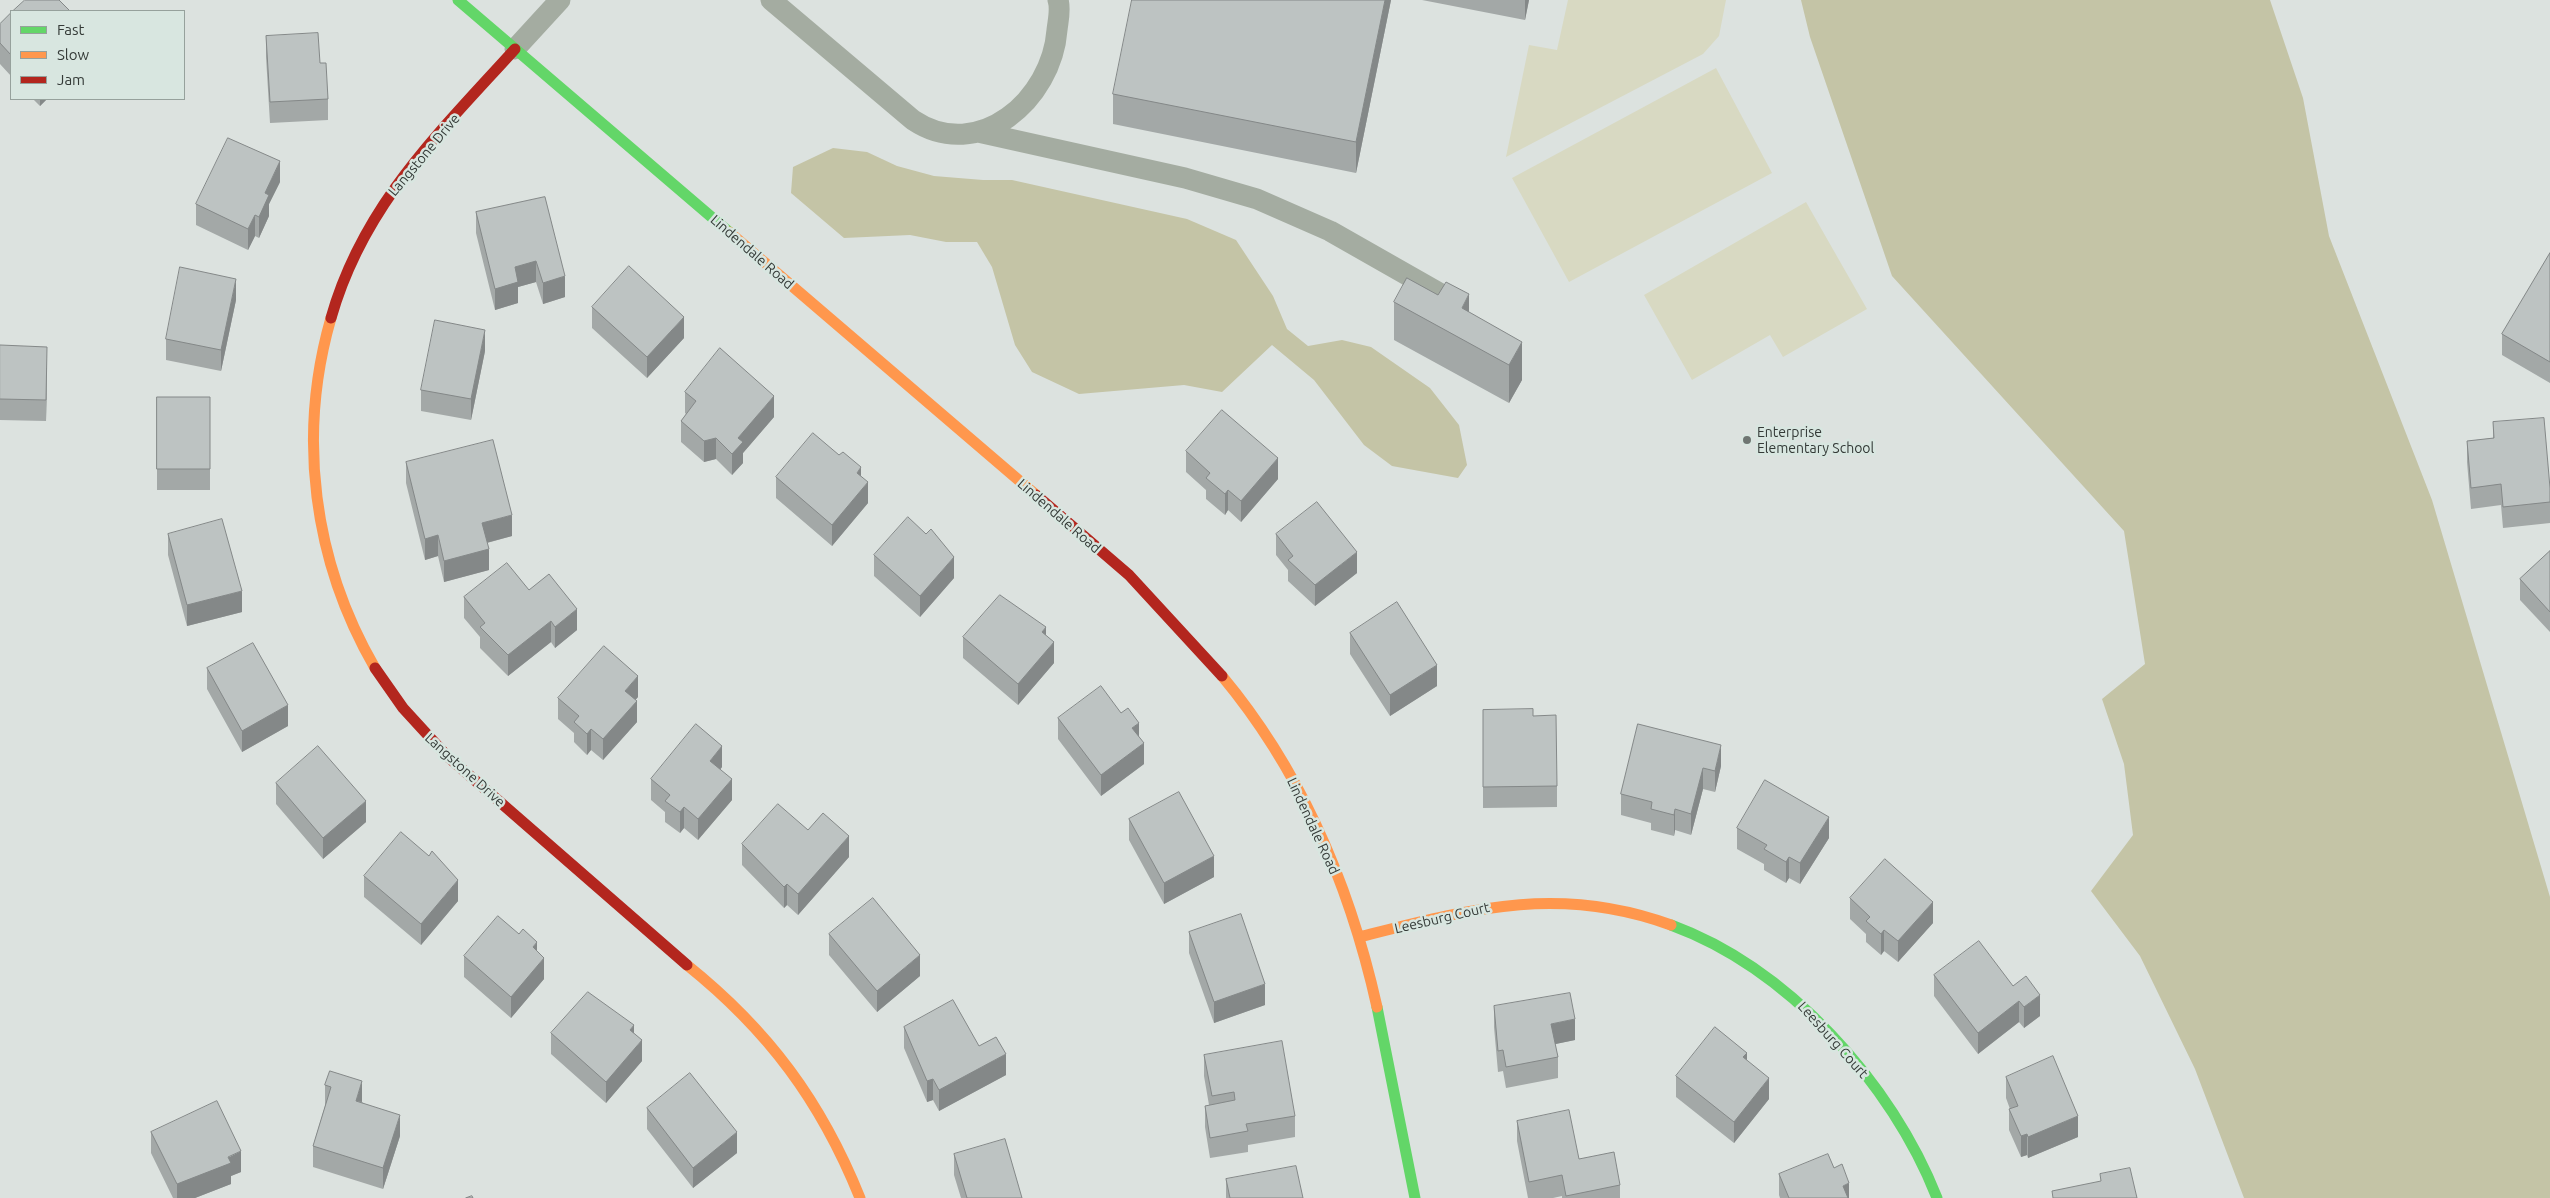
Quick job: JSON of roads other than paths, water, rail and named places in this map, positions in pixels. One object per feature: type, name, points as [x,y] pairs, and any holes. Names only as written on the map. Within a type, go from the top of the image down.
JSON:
[{"type":"street","name":"Lindendale Road","points":[[458,0],[1129,575],[1202,652],[1252,714],[1296,786],[1333,862],[1359,937],[1373,992],[1415,1198]]},
{"type":"street","name":"Langstone Drive","points":[[515,49],[398,182],[362,238],[335,299],[318,364],[311,430],[314,496],[331,573],[356,634],[365,650],[389,690],[431,742],[679,959],[723,995],[772,1046],[814,1102],[847,1165],[860,1198]]},
{"type":"street","name":"Leesburg Court","points":[[1359,937],[1486,907],[1548,902],[1609,908],[1657,920],[1714,943],[1767,975],[1805,1006],[1856,1062],[1900,1124],[1937,1198]]},
{"type":"lane","points":[[515,49],[560,0]]},
{"type":"lane","points":[[771,0],[926,128],[951,135],[978,132],[1003,121],[1028,101],[1044,79],[1056,48],[1058,0]]},
{"type":"lane","points":[[978,132],[1185,178],[1257,199],[1330,231],[1439,293]]},
{"type":"place","name":"Enterprise Elementary School","points":[[1747,440]]}]
